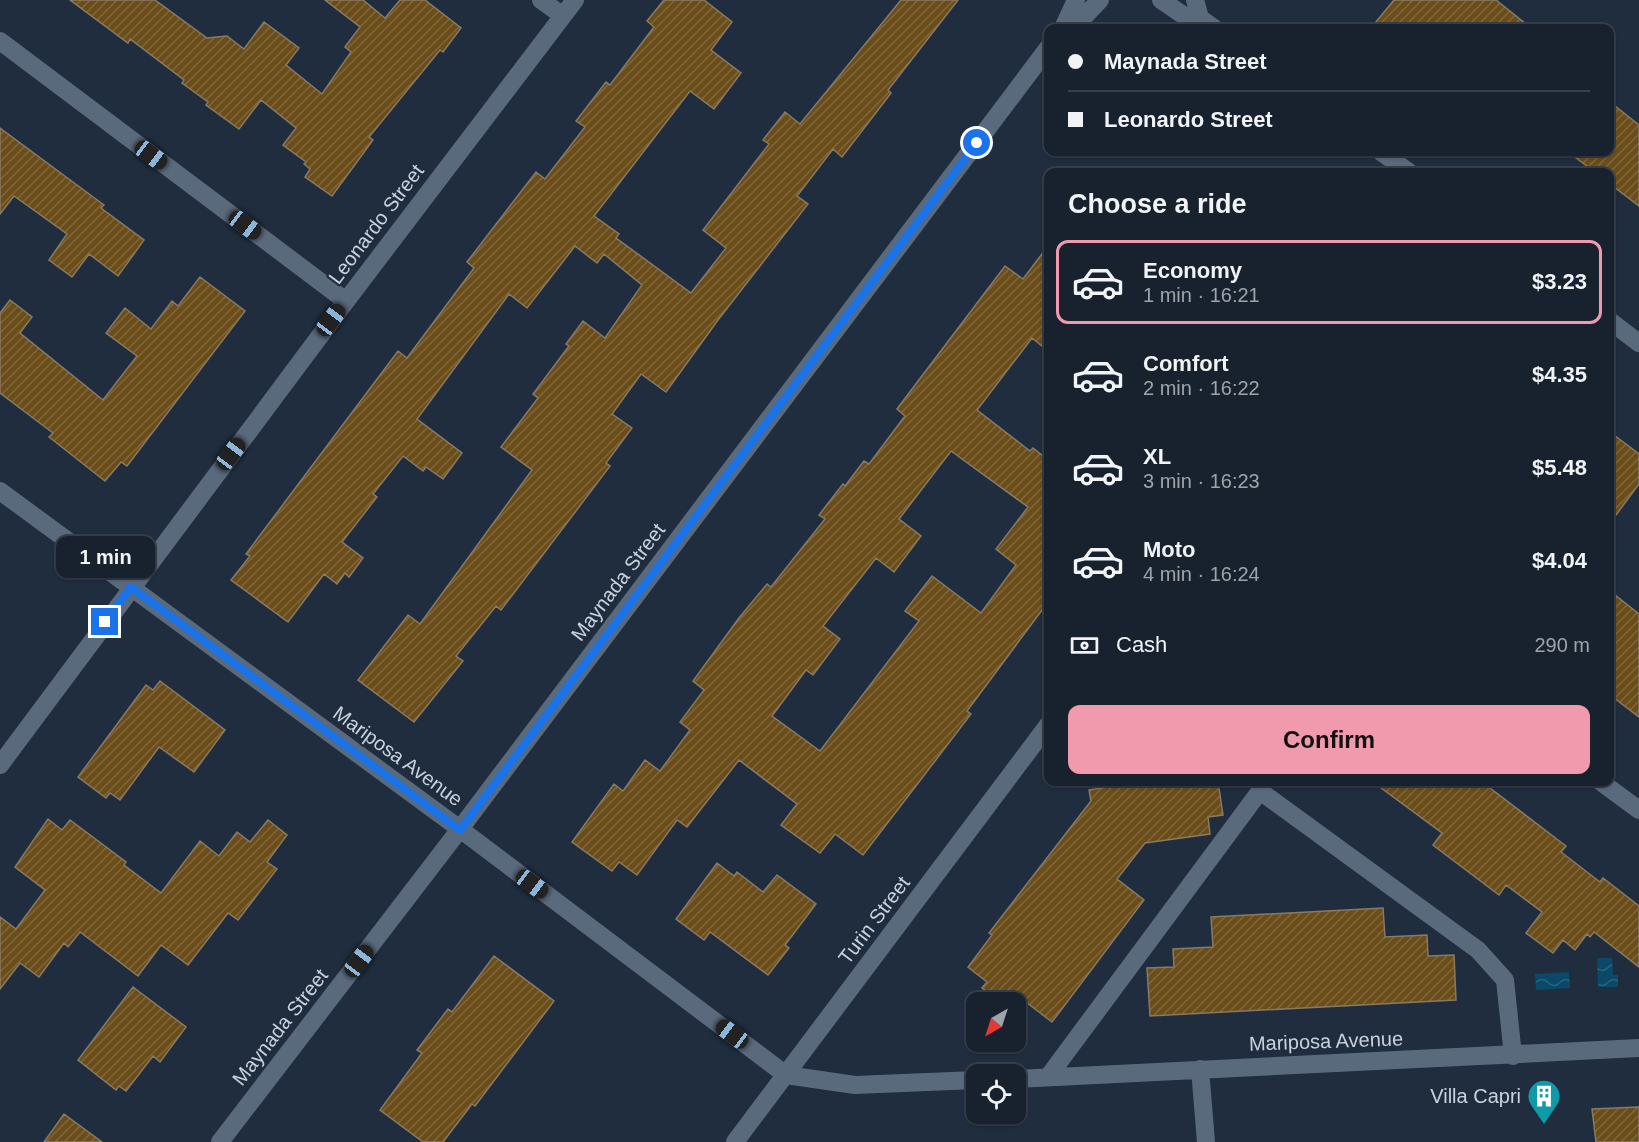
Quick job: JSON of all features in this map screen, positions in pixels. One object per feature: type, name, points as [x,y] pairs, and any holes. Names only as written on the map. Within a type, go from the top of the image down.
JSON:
[{"type":"street","points":[[541,0],[563,16]]},
{"type":"street","name":"Leonardo Street","points":[[0,765],[131,587],[575,0]]},
{"type":"street","points":[[1065,24],[1069,11],[1076,0]]},
{"type":"street","points":[[1073,24],[1080,21],[1101,0]]},
{"type":"street","points":[[1161,0],[1183,15],[1203,15]]},
{"type":"street","points":[[0,41],[346,301]]},
{"type":"street","name":"Maynada Street","points":[[220,1142],[460,830],[1044,53]]},
{"type":"street","points":[[1387,156],[1403,168]]},
{"type":"street","points":[[1614,324],[1639,343]]},
{"type":"street","name":"Mariposa Avenue","points":[[0,491],[460,830],[786,1075],[855,1085],[966,1080]]},
{"type":"street","name":"Turin Street","points":[[735,1142],[1044,730]]},
{"type":"street","points":[[1606,786],[1639,810]]},
{"type":"street","points":[[1048,1077],[1260,791],[1478,950],[1505,980],[1513,1056]]},
{"type":"street","name":"Mariposa Avenue","points":[[1026,1078],[1639,1048]]},
{"type":"street","points":[[1200,1069],[1206,1142]]},
{"type":"water","points":[[1597,958],[1612,958],[1613,975],[1618,975],[1618,987],[1598,987]]},
{"type":"water","points":[[1569,972],[1570,988],[1536,990],[1535,974]]},
{"type":"building","points":[[70,0],[155,0],[207,38],[227,36],[244,49],[264,22],[299,48],[286,65],[322,94],[351,52],[345,47],[360,27],[325,0],[363,0],[385,18],[400,0],[425,0],[461,28],[443,52],[440,50],[369,137],[373,140],[332,196],[305,177],[310,169],[304,164],[306,162],[283,145],[296,128],[261,100],[239,129],[206,105],[208,102],[182,83],[184,80],[130,39],[128,43]]},
{"type":"building","points":[[664,0],[704,0],[732,22],[711,50],[741,73],[714,109],[690,91],[594,216],[619,234],[616,238],[691,293],[726,248],[703,230],[769,144],[763,140],[785,112],[800,124],[901,0],[958,0],[888,90],[891,93],[842,157],[833,149],[797,196],[808,204],[718,320],[666,392],[641,374],[612,414],[632,428],[606,463],[610,466],[501,610],[496,606],[456,656],[463,661],[414,722],[358,680],[408,615],[420,624],[532,470],[501,447],[538,398],[533,394],[569,346],[566,344],[583,321],[605,338],[642,285],[604,254],[597,263],[575,246],[527,308],[509,294],[417,419],[462,453],[443,479],[426,467],[423,471],[403,456],[373,494],[377,497],[342,542],[363,558],[349,577],[345,573],[337,584],[324,574],[288,622],[231,580],[250,556],[246,554],[398,351],[407,358],[474,268],[467,262],[536,172],[545,179],[585,127],[576,121],[606,82],[610,85],[654,27],[647,21]]},
{"type":"building","points":[[1394,0],[1496,0],[1526,24],[1374,24]]},
{"type":"building","points":[[1614,105],[1639,125],[1639,206],[1614,187],[1614,168],[1590,168],[1573,156],[1614,156]]},
{"type":"building","points":[[0,128],[104,205],[101,208],[144,240],[118,276],[89,254],[72,277],[49,260],[67,234],[14,196],[0,214]]},
{"type":"building","points":[[1044,251],[1044,348],[1032,338],[977,410],[1030,451],[1033,448],[1044,457],[1044,607],[967,711],[971,714],[863,855],[835,834],[820,853],[781,825],[797,804],[739,760],[687,827],[677,820],[637,875],[619,862],[612,871],[572,842],[614,784],[623,791],[645,760],[660,771],[690,730],[680,722],[704,690],[693,681],[739,618],[767,584],[771,587],[825,519],[819,515],[843,484],[845,486],[864,461],[869,464],[905,416],[897,409],[1005,266],[1023,279]],"holes":[[[951,451],[1028,507],[996,549],[1016,565],[981,613],[932,576],[905,611],[919,621],[820,751],[772,716],[806,670],[813,675],[840,639],[823,626],[876,558],[894,572],[921,536],[899,519]]]},
{"type":"building","points":[[200,277],[245,311],[127,466],[121,462],[105,481],[49,437],[53,433],[0,393],[0,313],[10,300],[32,317],[20,333],[103,400],[137,356],[106,333],[125,308],[151,329],[172,301],[178,306]]},
{"type":"building","points":[[1614,435],[1639,454],[1639,484],[1614,518]]},
{"type":"building","points":[[1614,594],[1639,614],[1639,717],[1614,698]]},
{"type":"building","points":[[160,681],[225,730],[194,772],[159,747],[120,800],[110,793],[106,798],[78,777],[146,685],[153,690]]},
{"type":"building","points":[[1109,786],[1219,786],[1223,815],[1208,817],[1210,834],[1145,843],[1117,879],[1144,900],[1052,1022],[1026,1002],[1026,992],[987,992],[982,988],[987,982],[968,967],[992,935],[989,933],[1091,801],[1089,790]]},
{"type":"building","points":[[1378,786],[1487,786],[1566,846],[1561,852],[1600,882],[1603,878],[1639,906],[1639,967],[1594,932],[1590,937],[1587,934],[1575,950],[1563,940],[1553,953],[1526,933],[1542,912],[1506,885],[1499,895],[1433,845],[1442,833]]},
{"type":"building","points":[[48,819],[62,830],[70,820],[126,862],[124,865],[161,893],[200,841],[219,856],[237,832],[250,842],[268,820],[287,835],[267,862],[277,869],[238,920],[228,913],[188,965],[161,945],[138,976],[80,932],[68,947],[64,943],[39,977],[20,963],[0,989],[0,917],[16,929],[45,890],[15,867]]},
{"type":"building","points":[[717,863],[734,876],[737,872],[763,892],[777,875],[816,904],[785,945],[789,948],[768,975],[710,932],[704,940],[676,919]]},
{"type":"building","points":[[1383,908],[1385,937],[1427,935],[1428,956],[1454,955],[1456,1000],[1150,1016],[1147,968],[1174,967],[1173,949],[1213,947],[1211,917]]},
{"type":"building","points":[[494,956],[554,1001],[475,1106],[472,1104],[443,1142],[423,1142],[380,1110],[422,1053],[417,1050],[448,1009],[452,1012]]},
{"type":"building","points":[[133,987],[186,1027],[160,1062],[153,1056],[126,1091],[119,1086],[116,1090],[78,1060]]},
{"type":"building","points":[[1639,1107],[1639,1142],[1596,1142],[1592,1109]]},
{"type":"building","points":[[64,1114],[102,1142],[44,1142]]},
{"type":"place","name":"Villa Capri","points":[[1544,1125]]},
{"type":"route","points":[[105,622],[131,587],[460,830],[977,143]]}]
